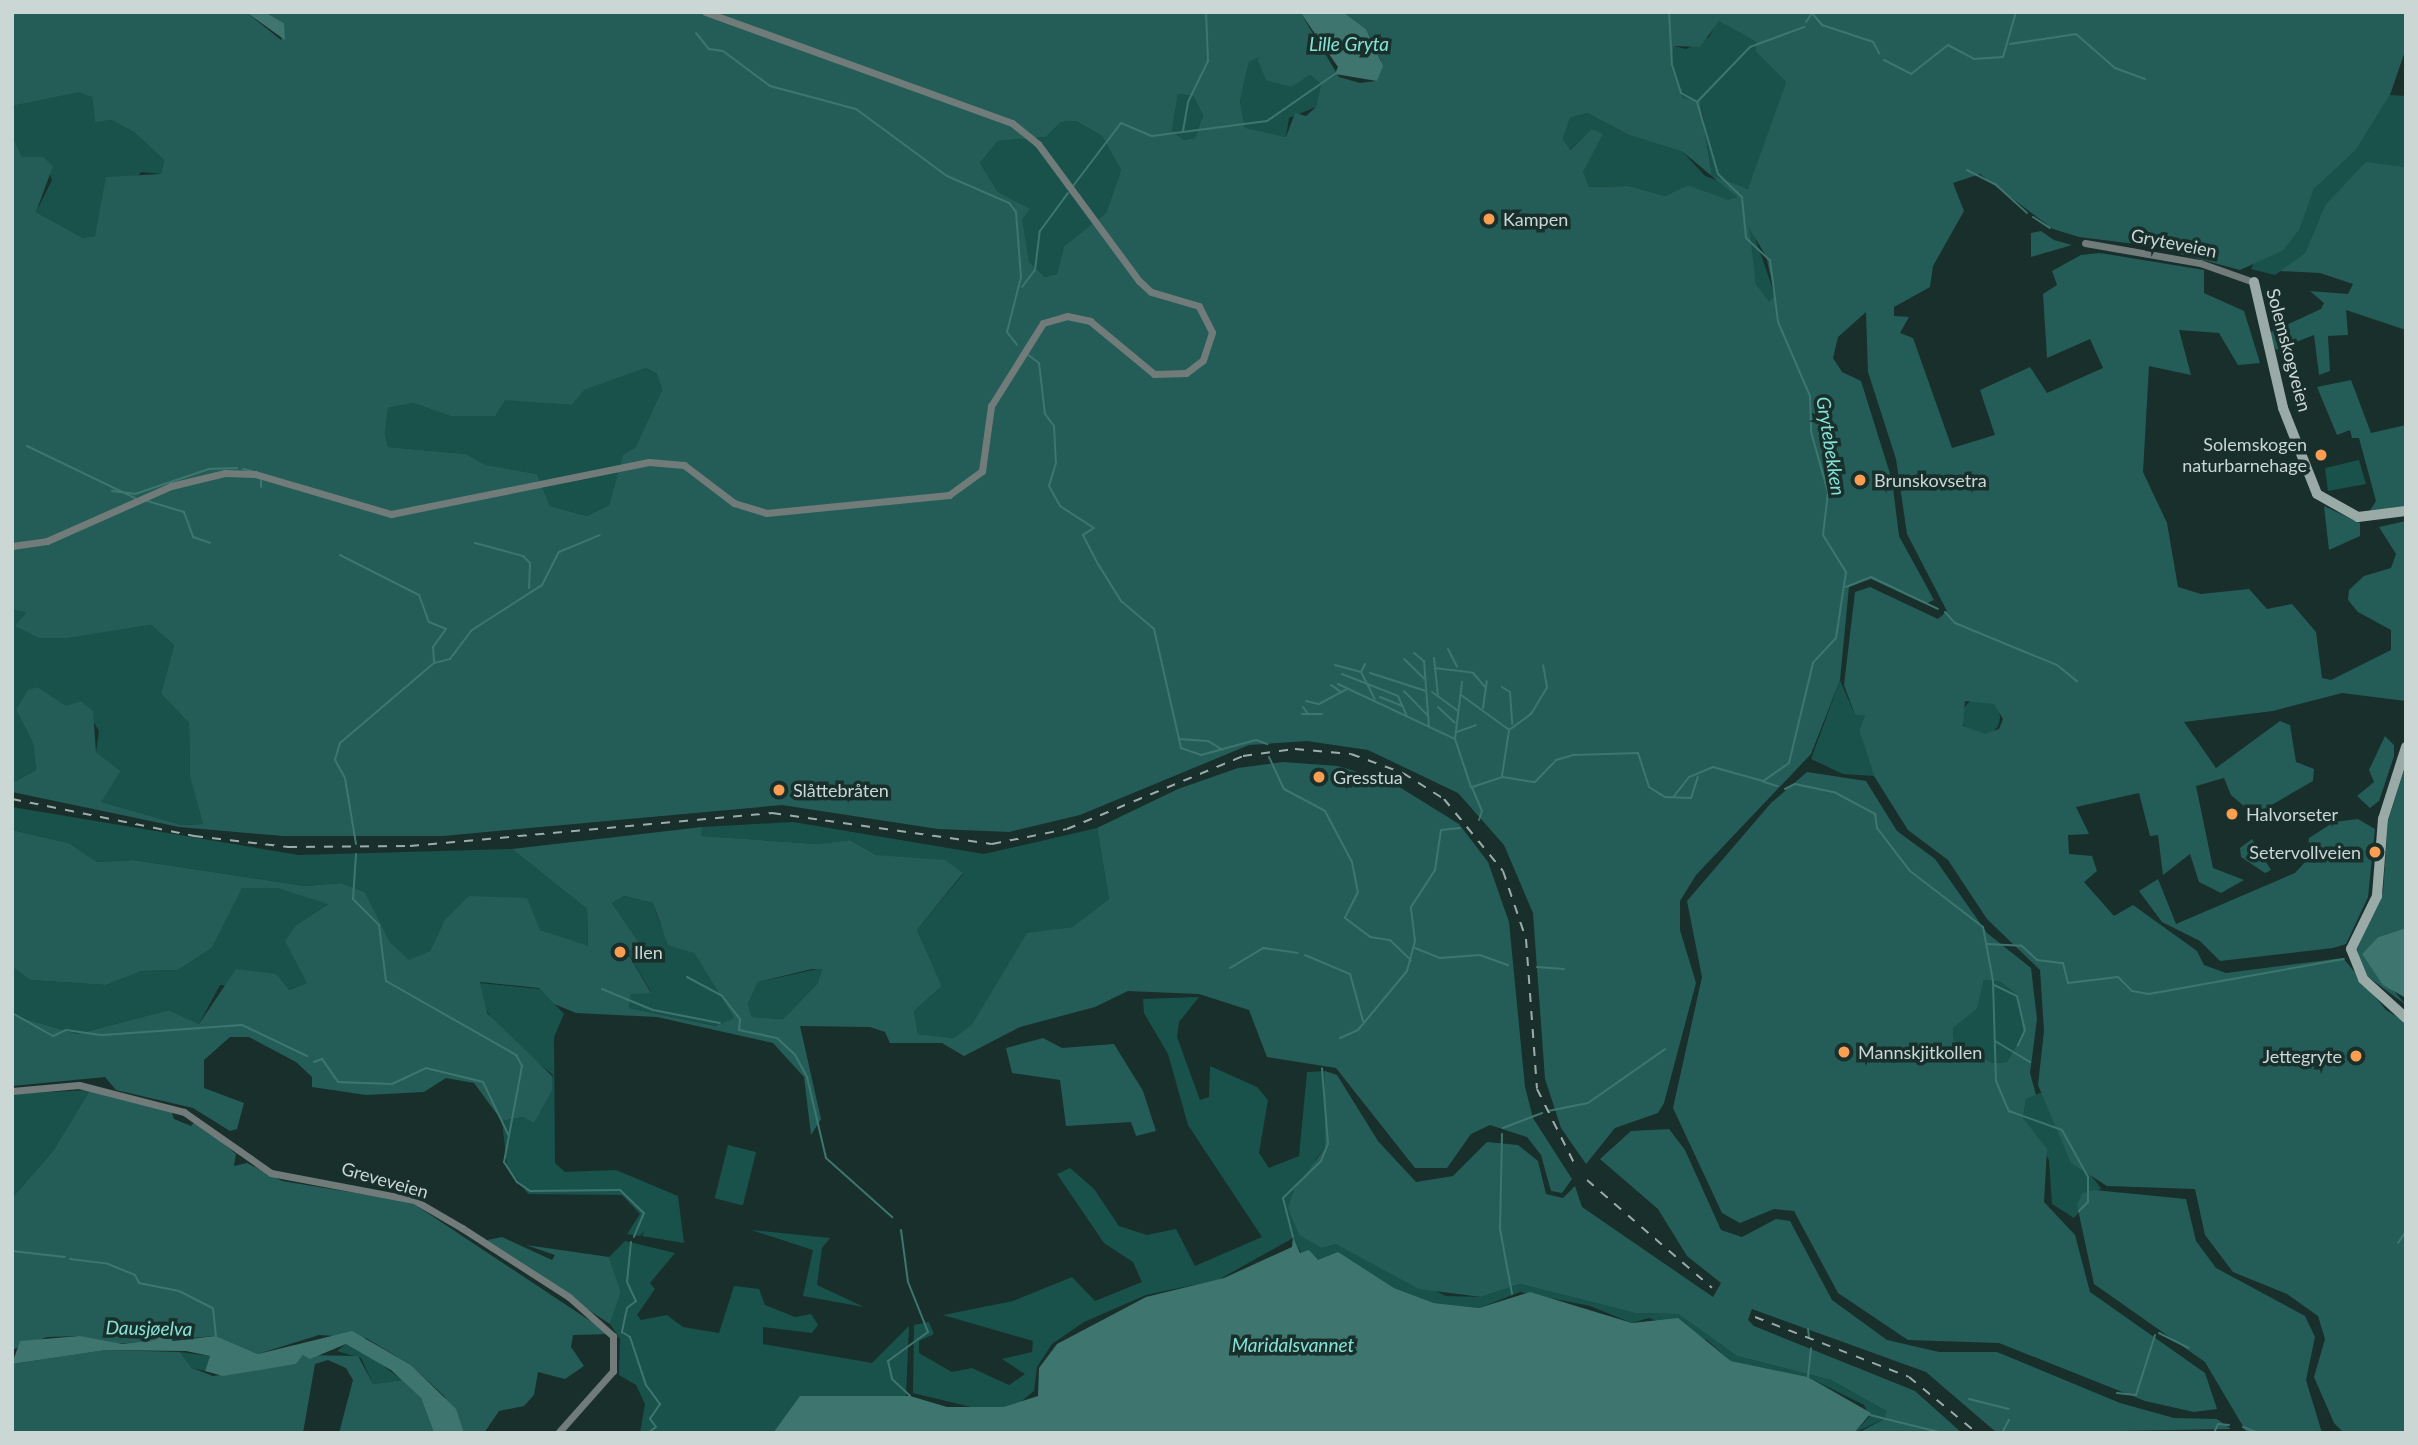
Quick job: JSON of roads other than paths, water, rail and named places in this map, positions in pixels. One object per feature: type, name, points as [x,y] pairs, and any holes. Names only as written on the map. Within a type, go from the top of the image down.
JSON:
[{"type":"street","points":[[12,546],[47,541],[171,486],[225,473],[255,474],[391,514],[649,462],[691,468],[734,503],[766,513],[950,495],[982,471],[991,406],[1043,323],[1062,316],[1090,321],[1154,374],[1186,373],[1203,360],[1212,332],[1199,306],[1147,289],[1038,144],[1012,123],[705,12]]},
{"type":"street","name":"Gryteveien","points":[[2085,243],[2240,272],[2254,282]]},
{"type":"street","name":"Solemskogveien","points":[[2254,282],[2283,408],[2315,491],[2358,517],[2406,511]]},
{"type":"street","points":[[2406,747],[2383,820],[2377,896],[2351,950],[2363,979],[2406,1018]]},
{"type":"street","name":"Greveveien","points":[[12,1091],[79,1085],[167,1107],[200,1119],[271,1173],[355,1185],[436,1212],[569,1297],[613,1336],[613,1371],[558,1433]]},
{"type":"water","points":[[246,12],[265,12],[284,23],[285,40]]},
{"type":"water","name":"Lille Gryta","points":[[1300,12],[1343,12],[1366,29],[1383,66],[1377,81],[1335,74],[1338,67]]},
{"type":"water","points":[[2406,928],[2406,998],[2383,985],[2362,954],[2378,937]]},
{"type":"water","name":"Maridalsvannet","points":[[1293,1237],[1300,1253],[1309,1250],[1318,1260],[1338,1252],[1394,1288],[1434,1303],[1479,1308],[1530,1292],[1632,1323],[1678,1318],[1731,1361],[1808,1377],[1871,1413],[1854,1433],[773,1433],[800,1396],[910,1396],[947,1407],[1004,1407],[1038,1396],[1039,1368],[1057,1344],[1146,1297],[1224,1278],[1292,1247]]},
{"type":"water","points":[[162,1330],[173,1341],[216,1336],[258,1354],[352,1331],[411,1365],[456,1409],[464,1433],[434,1433],[421,1398],[391,1370],[346,1344],[310,1359],[303,1355],[296,1364],[223,1376],[205,1371],[210,1356],[186,1351],[106,1350],[12,1364],[20,1341],[80,1336],[122,1344],[155,1340]]},
{"type":"waterway","points":[[1183,131],[1188,102],[1208,61],[1206,12]]},
{"type":"waterway","name":"Grytebekken","points":[[1669,12],[1672,65],[1681,93],[1697,102],[1718,174],[1742,197],[1746,238],[1770,260],[1778,322],[1810,396],[1811,432],[1828,492],[1823,535],[1846,572],[1836,638],[1813,663],[1789,763],[1763,781],[1713,767],[1689,777],[1674,796]]},
{"type":"waterway","points":[[1884,60],[1911,74],[1948,45],[1974,59],[2003,57],[2016,12]]},
{"type":"waterway","points":[[1806,22],[1812,13],[1822,25],[1873,42],[1879,53]]},
{"type":"waterway","points":[[1698,101],[1750,47],[1804,27]]},
{"type":"waterway","points":[[696,33],[709,49],[723,51],[770,86],[856,109],[947,176],[1009,203],[1016,212],[1021,277],[1007,332],[1017,345]]},
{"type":"waterway","points":[[2010,44],[2076,34],[2115,68],[2145,79]]},
{"type":"waterway","points":[[1073,186],[1121,123],[1152,136],[1267,121],[1335,74]]},
{"type":"waterway","points":[[1967,170],[1995,184],[2027,213]]},
{"type":"waterway","points":[[1022,287],[1035,270],[1040,231],[1068,193]]},
{"type":"waterway","points":[[2033,217],[2050,228]]},
{"type":"waterway","points":[[1027,354],[1039,363],[1045,414],[1054,426],[1056,463],[1049,486],[1060,506],[1094,528],[1083,535],[1098,564],[1121,601],[1154,629],[1181,748],[1201,755],[1256,740],[1267,744]]},
{"type":"waterway","points":[[27,446],[135,498]]},
{"type":"waterway","points":[[112,491],[135,494],[209,469],[237,468]]},
{"type":"waterway","points":[[243,469],[252,471]]},
{"type":"waterway","points":[[261,480],[261,487]]},
{"type":"waterway","points":[[144,500],[184,512],[193,537],[210,543]]},
{"type":"waterway","points":[[356,844],[345,778],[335,760],[340,743],[434,663],[450,659],[472,630],[542,585],[559,552],[600,535]]},
{"type":"waterway","points":[[475,543],[523,556],[530,563],[529,588]]},
{"type":"waterway","points":[[340,555],[419,595],[429,622],[446,629],[433,647],[434,663]]},
{"type":"waterway","points":[[1846,587],[1871,577],[1938,609]]},
{"type":"waterway","points":[[1945,612],[1955,623],[2057,665],[2077,681]]},
{"type":"waterway","points":[[1448,649],[1457,667]]},
{"type":"waterway","points":[[1414,653],[1424,661],[1429,727]]},
{"type":"waterway","points":[[1434,658],[1438,695]]},
{"type":"waterway","points":[[1404,659],[1424,678]]},
{"type":"waterway","points":[[1361,672],[1365,664]]},
{"type":"waterway","points":[[1335,665],[1361,672],[1375,699]]},
{"type":"waterway","points":[[1502,776],[1509,730],[1531,714],[1547,687],[1543,665]]},
{"type":"waterway","points":[[1435,668],[1473,673],[1486,688]]},
{"type":"waterway","points":[[1370,673],[1426,691]]},
{"type":"waterway","points":[[1342,674],[1398,696],[1407,716]]},
{"type":"waterway","points":[[1483,708],[1487,681]]},
{"type":"waterway","points":[[1462,682],[1455,739],[1471,787]]},
{"type":"waterway","points":[[1338,684],[1455,739]]},
{"type":"waterway","points":[[1331,685],[1341,692]]},
{"type":"waterway","points":[[1502,687],[1510,692],[1512,724]]},
{"type":"waterway","points":[[1306,701],[1319,704],[1347,689]]},
{"type":"waterway","points":[[1404,691],[1428,716]]},
{"type":"waterway","points":[[1432,692],[1457,710]]},
{"type":"waterway","points":[[1461,695],[1508,729]]},
{"type":"waterway","points":[[1380,697],[1402,706]]},
{"type":"waterway","points":[[1303,707],[1308,714]]},
{"type":"waterway","points":[[1438,707],[1455,723]]},
{"type":"waterway","points":[[1302,714],[1322,714]]},
{"type":"waterway","points":[[1457,732],[1476,725]]},
{"type":"waterway","points":[[1179,739],[1208,741],[1223,750]]},
{"type":"waterway","name":"Grytebekken","points":[[1479,820],[1482,811],[1472,787],[1502,777],[1535,782],[1556,760],[1574,755],[1638,753],[1649,787],[1665,797],[1691,798],[1698,777]]},
{"type":"waterway","points":[[1269,757],[1284,789],[1325,811],[1352,862],[1358,892],[1345,918],[1370,937],[1390,940],[1411,960]]},
{"type":"waterway","points":[[1764,782],[1777,786]]},
{"type":"waterway","points":[[1785,789],[1795,784],[1834,792],[1875,814],[1877,828],[1910,871],[1983,927],[1993,981],[1996,1081],[2009,1111],[2062,1130],[2088,1177],[2088,1202],[2079,1211]]},
{"type":"waterway","name":"Grytebekken","points":[[1340,1038],[1358,1030],[1407,971],[1415,941],[1411,907],[1435,870],[1441,830],[1460,828]]},
{"type":"waterway","points":[[356,854],[353,899],[379,925],[386,981],[516,1055],[522,1066],[504,1162],[517,1182],[530,1191],[620,1190],[644,1213],[634,1237]]},
{"type":"waterway","points":[[1987,944],[2022,946],[2037,960],[2063,963],[2068,983],[2118,977],[2132,991],[2149,994],[2344,959]]},
{"type":"waterway","points":[[1230,968],[1263,948],[1298,953]]},
{"type":"waterway","points":[[1415,948],[1440,958],[1480,955],[1508,965]]},
{"type":"waterway","points":[[1305,955],[1350,974],[1363,1021]]},
{"type":"waterway","points":[[1537,967],[1564,969]]},
{"type":"waterway","points":[[687,977],[722,996],[740,1019],[739,1030],[777,1038],[795,1055],[807,1077],[826,1158],[892,1217]]},
{"type":"waterway","points":[[1994,985],[2017,996],[2025,1030],[2018,1045]]},
{"type":"waterway","points":[[602,989],[653,1010],[720,1023]]},
{"type":"waterway","points":[[12,1013],[53,1036],[66,1030],[103,1035],[242,1025],[307,1056]]},
{"type":"waterway","points":[[1995,1041],[2030,1062]]},
{"type":"waterway","points":[[1548,1111],[1588,1103],[1665,1049]]},
{"type":"waterway","points":[[314,1062],[322,1059],[338,1082],[392,1084],[426,1068],[483,1082],[509,1136]]},
{"type":"waterway","name":"Grytebekken","points":[[1293,1237],[1283,1198],[1321,1161],[1328,1144],[1322,1068]]},
{"type":"waterway","points":[[1503,1128],[1542,1113]]},
{"type":"waterway","points":[[1502,1134],[1500,1229],[1512,1294]]},
{"type":"waterway","points":[[901,1230],[908,1282],[928,1332],[888,1361],[892,1379],[910,1396]]},
{"type":"waterway","points":[[2398,1243],[2406,1231]]},
{"type":"waterway","points":[[631,1242],[627,1282],[636,1301],[627,1308],[622,1332],[630,1337],[646,1385],[660,1404],[650,1419],[656,1427],[648,1433]]},
{"type":"waterway","points":[[12,1251],[65,1257]]},
{"type":"waterway","points":[[70,1259],[108,1264],[135,1275],[139,1283],[179,1291],[213,1308],[216,1337]]},
{"type":"waterway","points":[[1808,1329],[1809,1337]]},
{"type":"waterway","points":[[2159,1333],[2188,1348]]},
{"type":"waterway","points":[[2117,1393],[2136,1395],[2155,1335]]},
{"type":"waterway","points":[[1808,1377],[1811,1348]]},
{"type":"waterway","points":[[1969,1399],[2009,1409]]},
{"type":"waterway","points":[[1870,1415],[1943,1433]]},
{"type":"waterway","points":[[2002,1433],[2009,1420]]},
{"type":"waterway","points":[[2214,1433],[2218,1424],[2229,1425]]},
{"type":"waterway","points":[[2243,1427],[2259,1433]]},
{"type":"waterway","points":[[2102,1433],[2117,1433]]},
{"type":"railway","points":[[12,799],[194,836],[288,847],[410,846],[772,813],[992,844],[1067,829],[1243,756],[1295,749],[1351,754],[1403,773],[1444,799],[1503,871],[1526,939],[1537,1089],[1574,1163]]},
{"type":"railway","points":[[1587,1180],[1712,1288]]},
{"type":"railway","points":[[1755,1317],[1909,1377],[1977,1433]]},
{"type":"place","name":"Kampen","points":[[1489,219]]},
{"type":"place","name":"Solemskogen naturbarnehage","points":[[2321,455]]},
{"type":"place","name":"Brunskovsetra","points":[[1860,480]]},
{"type":"place","name":"Gresstua","points":[[1319,777]]},
{"type":"place","name":"Slåttebråten","points":[[779,790]]},
{"type":"place","name":"Halvorseter","points":[[2232,814]]},
{"type":"place","name":"Setervollveien","points":[[2375,852]]},
{"type":"place","name":"Ilen","points":[[620,952]]},
{"type":"place","name":"Mannskjitkollen","points":[[1844,1052]]},
{"type":"place","name":"Jettegryte","points":[[2356,1056]]},
{"type":"water label","name":"Dausjøelva","points":[[149,1328]]}]
